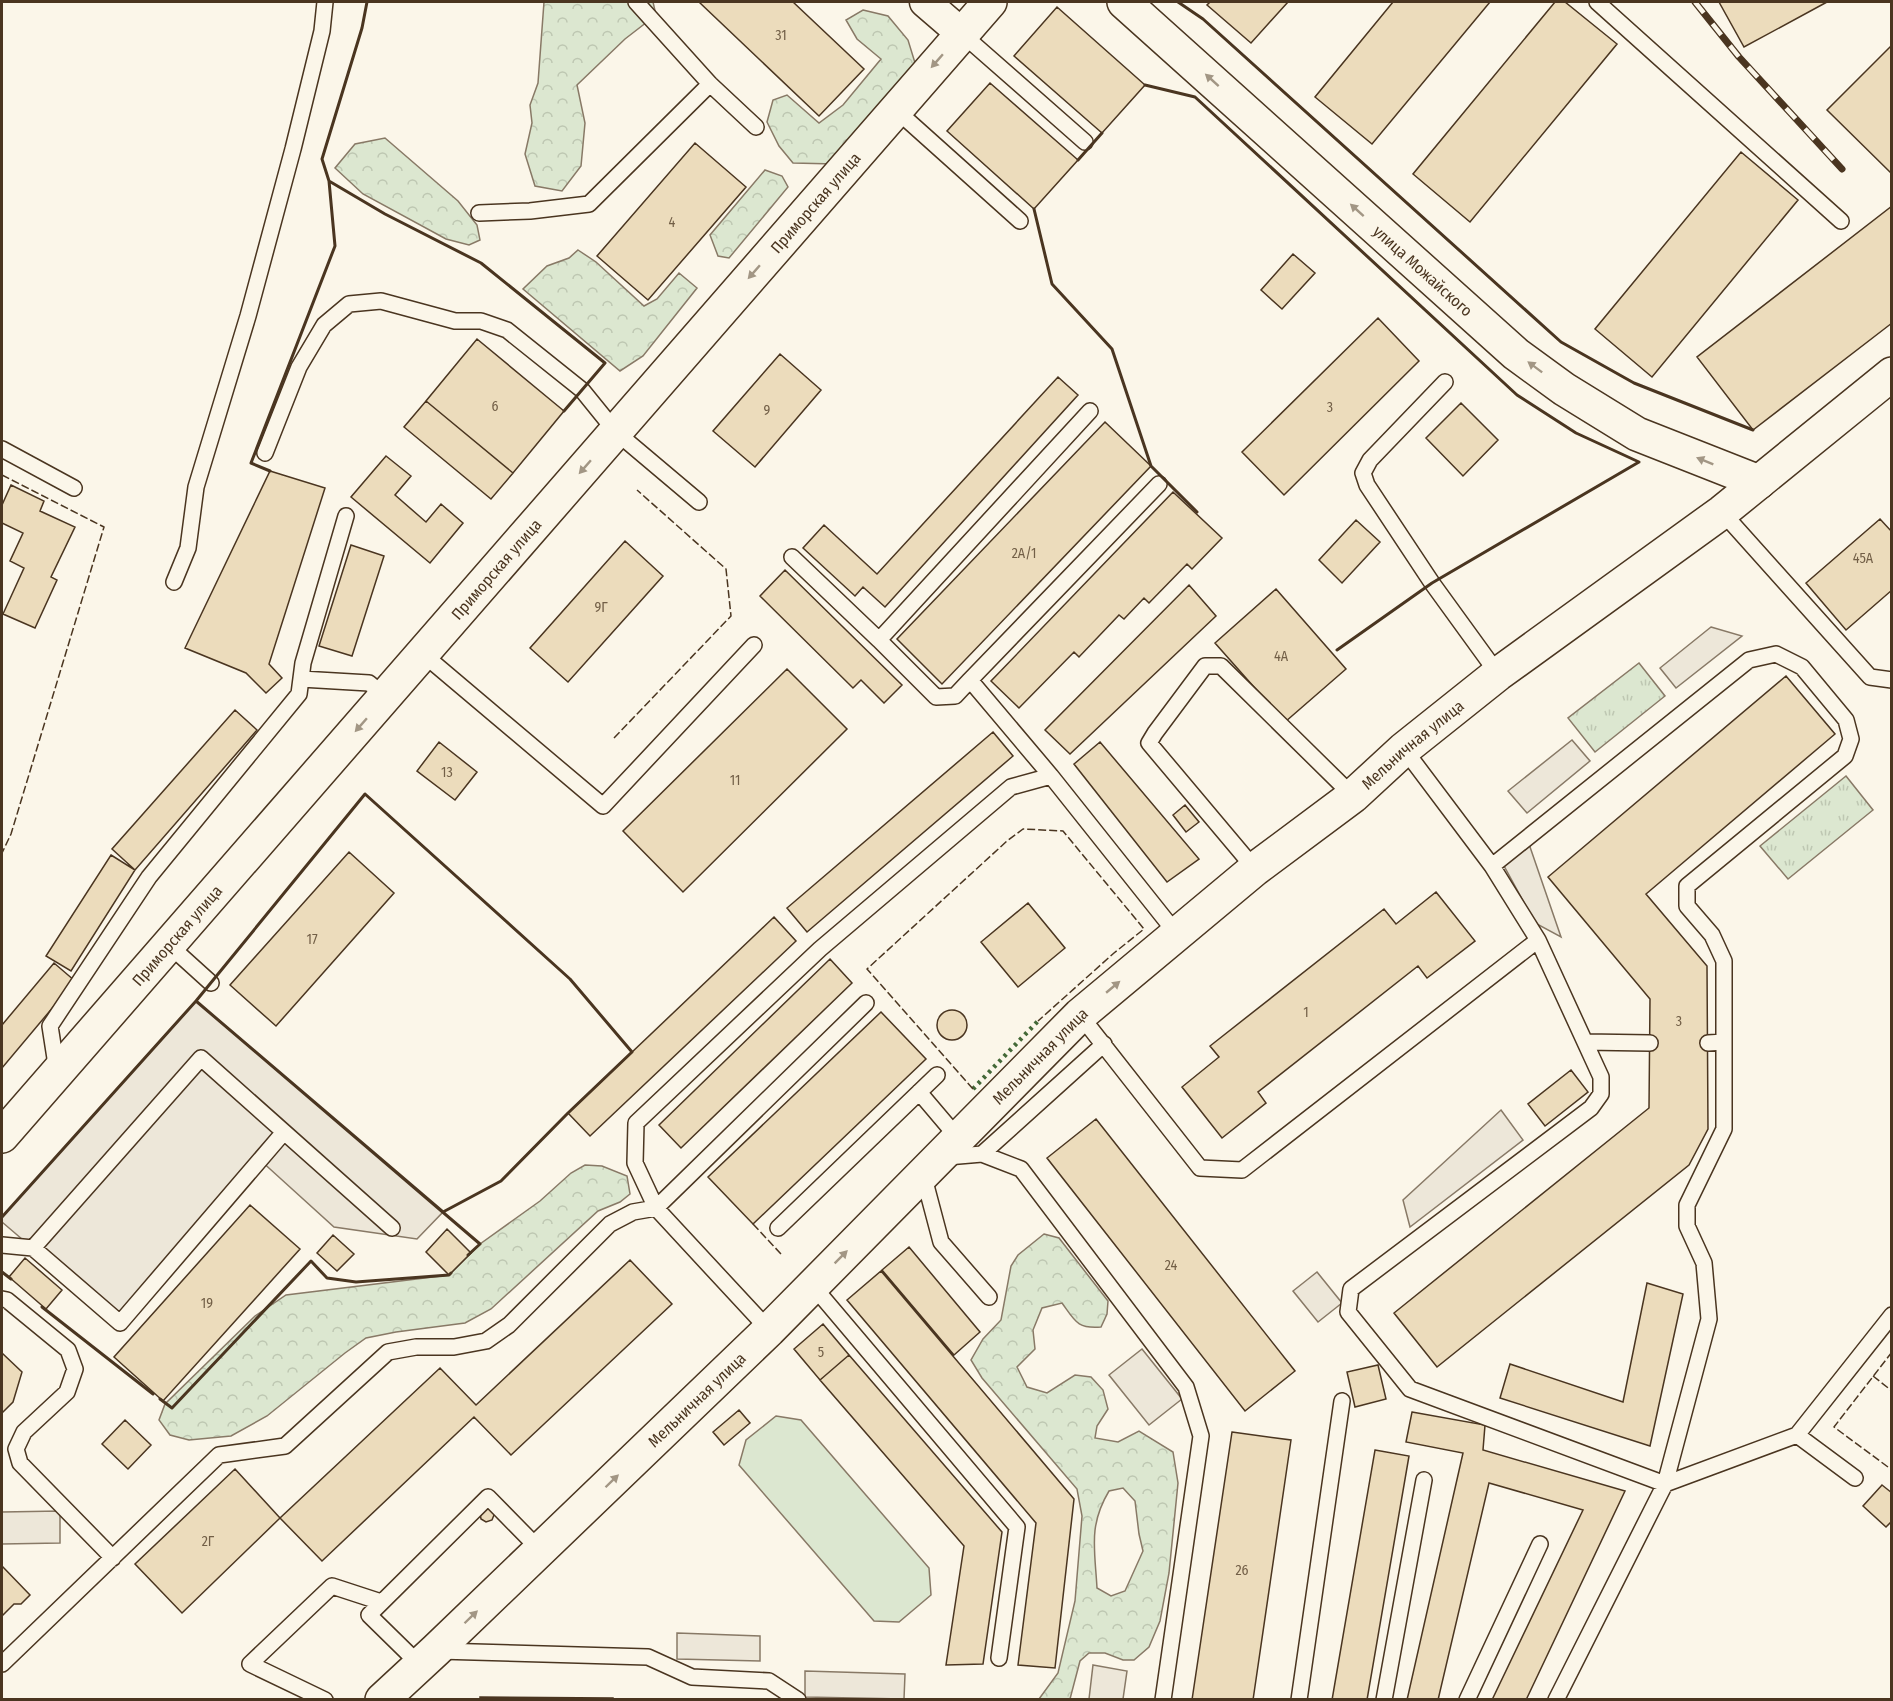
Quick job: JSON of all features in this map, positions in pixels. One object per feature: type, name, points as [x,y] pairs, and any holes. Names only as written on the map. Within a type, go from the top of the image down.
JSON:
[{"type":"main road","name":"Приморская улица","points":[[2,1136],[990,2]]},
{"type":"main road","name":"улица Можайского","points":[[1124,2],[1526,361],[1564,389],[1637,434],[1759,483]]},
{"type":"main road","name":"Мельничная улица","points":[[382,1700],[951,1156],[1080,1015],[1255,869],[1353,796],[1404,749],[1498,675],[1722,512],[1892,374]]},
{"type":"street","points":[[925,2],[961,33]]},
{"type":"lane","points":[[174,582],[188,548],[196,487],[248,316],[293,148],[322,31],[326,2]]},
{"type":"lane","points":[[636,2],[710,84],[756,128]]},
{"type":"lane","points":[[1597,2],[1841,220]]},
{"type":"lane","points":[[961,33],[1084,142]]},
{"type":"lane","points":[[479,213],[530,211],[589,204],[710,84]]},
{"type":"lane","points":[[895,109],[1020,220]]},
{"type":"lane","points":[[266,453],[299,367],[324,325],[349,304],[381,301],[454,321],[481,321],[507,330],[582,390],[616,432],[699,502]]},
{"type":"lane","points":[[1445,382],[1370,459],[1363,473],[1367,485],[1432,583],[1498,675]]},
{"type":"lane","points":[[879,640],[1090,411]]},
{"type":"lane","points":[[2,449],[74,488]]},
{"type":"lane","points":[[792,557],[936,697],[955,696],[1159,484]]},
{"type":"lane","points":[[1722,512],[1870,677],[1892,680]]},
{"type":"lane","points":[[57,1073],[50,1026],[149,877],[299,694],[303,663],[346,516]]},
{"type":"lane","points":[[423,654],[603,806],[754,645]]},
{"type":"lane","points":[[1492,866],[1749,660],[1776,654],[1802,667],[1846,720],[1851,739],[1845,756],[1687,886],[1687,906],[1712,935],[1724,961],[1724,1129],[1687,1204],[1687,1226],[1704,1263],[1709,1319],[1665,1484],[1556,1700]]},
{"type":"lane","points":[[1255,869],[1149,743],[1205,666],[1221,666],[1353,796]]},
{"type":"lane","points":[[301,679],[369,683],[386,697]]},
{"type":"lane","points":[[970,680],[1051,776],[1176,933]]},
{"type":"lane","points":[[1404,749],[1492,866],[1538,940],[1601,1077],[1601,1094],[1591,1108],[1351,1289],[1348,1312],[1410,1389],[1665,1484],[1797,1435],[1892,1315]]},
{"type":"lane","points":[[769,1330],[656,1208],[634,1163],[636,1123],[820,948],[1011,787],[1051,776]]},
{"type":"lane","points":[[1080,1015],[1200,1168],[1242,1170],[1538,940]]},
{"type":"lane","points":[[168,945],[211,983]]},
{"type":"lane","points":[[2,1665],[219,1455],[285,1446],[388,1352],[416,1347],[454,1347],[486,1341],[509,1325],[610,1224],[633,1212],[656,1208],[866,1003]]},
{"type":"lane","points":[[1585,1042],[1650,1043]]},
{"type":"lane","points":[[1708,1043],[1724,1042]]},
{"type":"lane","points":[[951,1156],[1104,1044]]},
{"type":"lane","points":[[33,1248],[201,1058],[392,1228]]},
{"type":"lane","points":[[778,1228],[937,1075]]},
{"type":"lane","points":[[919,1092],[951,1156],[941,1242],[989,1297]]},
{"type":"lane","points":[[2,1245],[33,1248],[120,1323],[284,1132]]},
{"type":"lane","points":[[951,1156],[1021,1169],[1186,1387],[1201,1436],[1163,1700]]},
{"type":"lane","points":[[813,1286],[1017,1527],[999,1658]]},
{"type":"lane","points":[[2,1299],[7,1300],[68,1350],[75,1369],[67,1392],[24,1432],[16,1449],[20,1463],[113,1558]]},
{"type":"lane","points":[[1299,1700],[1342,1401]]},
{"type":"lane","points":[[1797,1435],[1855,1478]]},
{"type":"lane","points":[[1384,1700],[1424,1480]]},
{"type":"lane","points":[[540,1550],[488,1497],[369,1615],[428,1658],[648,1657],[692,1677],[769,1681],[798,1700]]},
{"type":"lane","points":[[1467,1700],[1540,1544]]},
{"type":"lane","points":[[325,1700],[250,1664],[332,1586],[381,1602]]},
{"type":"green space","points":[[544,2],[653,2],[656,15],[625,39],[577,85],[585,123],[581,166],[562,191],[535,186],[525,154],[532,123],[530,105],[538,83]]},
{"type":"green space","points":[[863,10],[888,16],[908,40],[916,66],[835,164],[793,163],[779,146],[767,122],[773,100],[787,95],[819,123],[843,105],[881,59],[857,39],[846,20]]},
{"type":"green space","points":[[385,138],[458,201],[477,225],[480,240],[469,245],[446,239],[363,194],[335,168],[355,144]]},
{"type":"green space","points":[[765,170],[782,176],[788,187],[729,258],[718,256],[710,235]]},
{"type":"green space","points":[[578,250],[596,262],[644,306],[657,299],[679,273],[697,288],[643,356],[620,371],[523,289],[547,266],[569,258]]},
{"type":"green space","points":[[1639,663],[1665,696],[1595,752],[1568,718]]},
{"type":"green space","points":[[1846,776],[1873,810],[1788,879],[1760,846]]},
{"type":"green space","points":[[585,1165],[602,1166],[627,1176],[630,1194],[620,1202],[598,1211],[491,1309],[465,1323],[366,1338],[267,1416],[231,1436],[189,1440],[170,1435],[159,1420],[165,1404],[255,1316],[286,1295],[449,1275],[480,1244],[540,1201],[571,1173]]},
{"type":"green space","points":[[1044,1234],[1059,1238],[1108,1301],[1107,1314],[1101,1327],[1087,1327],[1077,1322],[1062,1303],[1042,1308],[1033,1330],[1035,1349],[1017,1367],[1027,1387],[1047,1393],[1075,1375],[1091,1377],[1103,1390],[1108,1409],[1097,1426],[1095,1438],[1118,1442],[1139,1431],[1173,1452],[1178,1483],[1169,1573],[1160,1621],[1149,1647],[1134,1660],[1123,1660],[1105,1653],[1089,1653],[1080,1661],[1070,1699],[1039,1699],[1058,1673],[1075,1601],[1082,1516],[1077,1489],[982,1378],[971,1360],[983,1339],[1001,1320],[1011,1266],[1018,1255]],"holes":[[[1123,1488],[1135,1501],[1143,1551],[1125,1591],[1111,1596],[1097,1588],[1095,1527],[1102,1504],[1109,1491]]]},
{"type":"green space","points":[[776,1416],[801,1420],[929,1568],[931,1595],[899,1622],[874,1621],[739,1465],[746,1440]]},
{"type":"shaded area","points":[[1711,627],[1742,636],[1676,688],[1660,668]]},
{"type":"shaded area","points":[[1572,740],[1590,761],[1527,813],[1508,791]]},
{"type":"shaded area","points":[[1529,844],[1561,937],[1535,923],[1503,864]]},
{"type":"shaded area","points":[[196,1001],[443,1212],[417,1239],[334,1227],[259,1159],[120,1323],[2,1222],[2,1217]]},
{"type":"shaded area","points":[[1501,1110],[1523,1140],[1410,1227],[1403,1200]]},
{"type":"shaded area","points":[[1317,1272],[1342,1303],[1318,1322],[1293,1291]]},
{"type":"shaded area","points":[[1142,1349],[1182,1399],[1149,1425],[1109,1375]]},
{"type":"shaded area","points":[[60,1511],[60,1543],[2,1544],[2,1512]]},
{"type":"shaded area","points":[[677,1633],[760,1636],[760,1661],[677,1659]]},
{"type":"shaded area","points":[[1093,1665],[1127,1671],[1123,1699],[1089,1699]]},
{"type":"shaded area","points":[[805,1671],[905,1674],[904,1699],[805,1697]]},
{"type":"building","points":[[699,2],[793,2],[864,69],[819,116]]},
{"type":"building","points":[[1210,2],[1288,2],[1251,43],[1207,5]]},
{"type":"building","points":[[1393,2],[1490,2],[1372,144],[1315,97]]},
{"type":"building","points":[[1555,2],[1565,2],[1617,44],[1470,222],[1413,174]]},
{"type":"building","points":[[1719,2],[1827,2],[1744,47]]},
{"type":"building","points":[[1057,7],[1145,85],[1102,133],[1014,56]]},
{"type":"building","points":[[1892,47],[1892,174],[1827,110]]},
{"type":"building","points":[[990,83],[1078,160],[1034,209],[947,131]]},
{"type":"building","points":[[695,143],[746,187],[648,300],[597,256]]},
{"type":"building","points":[[1741,152],[1798,200],[1652,377],[1595,329]]},
{"type":"building","points":[[1892,206],[1892,323],[1753,430],[1697,357]]},
{"type":"building","points":[[1293,254],[1315,273],[1282,309],[1261,290]]},
{"type":"building","points":[[1378,318],[1419,361],[1284,495],[1242,452]]},
{"type":"building","points":[[477,339],[564,411],[513,473],[426,401]]},
{"type":"building","points":[[780,354],[821,390],[755,467],[713,431]]},
{"type":"building","points":[[1058,377],[1078,395],[885,607],[863,587],[855,596],[803,548],[824,525],[877,574]]},
{"type":"building","points":[[426,401],[513,473],[491,499],[404,427]]},
{"type":"building","points":[[1461,403],[1498,440],[1463,476],[1426,438]]},
{"type":"building","points":[[1105,422],[1151,466],[942,684],[897,639]]},
{"type":"building","points":[[386,456],[411,476],[395,495],[426,522],[441,504],[463,523],[430,563],[351,497]]},
{"type":"building","points":[[270,471],[325,488],[269,664],[282,678],[266,693],[246,673],[185,648]]},
{"type":"building","points":[[11,485],[44,501],[40,511],[75,527],[51,577],[57,580],[35,628],[3,614],[24,568],[10,561],[23,533],[2,523],[2,505]]},
{"type":"building","points":[[1173,492],[1222,538],[1192,569],[1187,564],[1149,603],[1144,598],[1124,619],[1119,615],[1079,657],[1074,652],[1019,708],[991,681]]},
{"type":"building","points":[[1880,519],[1892,532],[1892,590],[1846,630],[1806,583]]},
{"type":"building","points":[[1356,520],[1380,542],[1342,583],[1319,560]]},
{"type":"building","points":[[625,541],[663,576],[568,682],[530,648]]},
{"type":"building","points":[[351,545],[384,556],[352,656],[319,646]]},
{"type":"building","points":[[785,570],[902,685],[884,703],[861,680],[853,688],[760,596]]},
{"type":"building","points":[[1189,585],[1216,616],[1070,754],[1045,730]]},
{"type":"building","points":[[1276,589],[1346,669],[1285,722],[1215,643]]},
{"type":"building","points":[[787,669],[847,729],[683,892],[623,831]]},
{"type":"building","points":[[1786,676],[1835,734],[1646,894],[1707,966],[1708,1129],[1689,1165],[1437,1367],[1394,1313],[1649,1108],[1650,999],[1548,877]]},
{"type":"building","points":[[235,710],[257,730],[135,870],[112,849]]},
{"type":"building","points":[[993,732],[1013,756],[807,932],[787,908]]},
{"type":"building","points":[[439,742],[477,772],[455,800],[417,771]]},
{"type":"building","points":[[1100,742],[1199,859],[1167,882],[1074,764]]},
{"type":"building","points":[[1185,805],[1199,822],[1186,832],[1173,815]]},
{"type":"building","points":[[349,852],[394,893],[276,1026],[230,985]]},
{"type":"building","points":[[111,855],[135,870],[71,971],[46,956]]},
{"type":"building","points":[[1436,892],[1475,941],[1427,978],[1418,966],[1258,1092],[1266,1103],[1222,1138],[1182,1087],[1219,1057],[1210,1046],[1384,909],[1396,924]]},
{"type":"building","points":[[1028,903],[1065,948],[1018,987],[981,942]]},
{"type":"building","points":[[774,917],[796,941],[590,1136],[568,1113]]},
{"type":"building","points":[[830,959],[852,983],[681,1148],[659,1125]]},
{"type":"building","points":[[54,963],[75,981],[2,1068],[2,1025]]},
{"type":"building","points":[[952,1010],[963,1014],[967,1025],[963,1036],[952,1040],[941,1036],[937,1025],[941,1014]]},
{"type":"building","points":[[881,1012],[926,1059],[753,1224],[708,1177]]},
{"type":"building","points":[[1571,1070],[1588,1092],[1545,1126],[1528,1104]]},
{"type":"building","points":[[1096,1119],[1295,1371],[1245,1411],[1047,1158]]},
{"type":"building","points":[[250,1205],[300,1249],[163,1401],[114,1357]]},
{"type":"building","points":[[447,1229],[471,1253],[449,1275],[426,1252]]},
{"type":"building","points":[[333,1235],[354,1254],[337,1271],[317,1253]]},
{"type":"building","points":[[909,1247],[980,1332],[954,1355],[882,1270]]},
{"type":"building","points":[[25,1258],[62,1290],[46,1309],[9,1277]]},
{"type":"building","points":[[630,1260],[672,1304],[511,1455],[474,1417],[322,1561],[280,1518],[440,1368],[476,1405]]},
{"type":"building","points":[[881,1271],[1074,1499],[1055,1668],[1018,1665],[1036,1523],[847,1300]]},
{"type":"building","points":[[1647,1283],[1683,1294],[1650,1446],[1500,1398],[1510,1364],[1623,1402]]},
{"type":"building","points":[[823,1324],[849,1355],[820,1380],[794,1349]]},
{"type":"building","points":[[2,1353],[22,1372],[13,1402],[2,1413]]},
{"type":"building","points":[[849,1355],[1002,1532],[983,1664],[946,1665],[964,1546],[820,1380]]},
{"type":"building","points":[[1378,1365],[1386,1399],[1355,1407],[1347,1372]]},
{"type":"building","points":[[739,1410],[750,1423],[724,1445],[713,1432]]},
{"type":"building","points":[[1412,1412],[1485,1425],[1483,1450],[1625,1491],[1526,1700],[1492,1700],[1583,1510],[1489,1483],[1438,1700],[1407,1700],[1463,1453],[1406,1442]]},
{"type":"building","points":[[125,1420],[151,1445],[128,1469],[102,1444]]},
{"type":"building","points":[[1232,1432],[1291,1440],[1253,1700],[1192,1700]]},
{"type":"building","points":[[1375,1450],[1409,1456],[1367,1700],[1332,1700]]},
{"type":"building","points":[[235,1469],[280,1518],[182,1613],[135,1564]]},
{"type":"building","points":[[1882,1485],[1892,1493],[1892,1521],[1886,1527],[1863,1506]]},
{"type":"building","points":[[488,1507],[493,1510],[494,1515],[492,1520],[486,1522],[481,1519],[480,1513]]},
{"type":"building","points":[[2,1566],[30,1595],[21,1604],[14,1604],[2,1616]]},
{"type":"building","points":[[480,1697],[613,1698],[613,1700],[480,1700]]},
{"type":"railway","points":[[1695,2],[1739,57],[1842,169]]},
{"type":"hedge","points":[[973,1089],[1038,1021]]},
{"type":"fence","points":[[2,475],[104,527],[11,834],[2,853]]},
{"type":"fence","points":[[614,738],[731,616],[726,569],[637,490]]},
{"type":"fence","points":[[973,1089],[867,969],[1023,829],[1063,831],[1144,929],[1038,1021]]},
{"type":"fence","points":[[753,1224],[781,1254]]},
{"type":"fence","points":[[1892,1352],[1834,1427],[1892,1470]]},
{"type":"fence","points":[[1873,1376],[1892,1391]]},
{"type":"wall","points":[[270,471],[251,463],[335,246],[329,181],[322,159],[362,28],[367,2]]},
{"type":"wall","points":[[1178,2],[1203,19],[1561,342],[1634,383],[1753,430]]},
{"type":"wall","points":[[1145,85],[1195,97],[1517,395],[1576,433],[1639,462],[1432,583],[1337,650]]},
{"type":"wall","points":[[1078,160],[1102,133]]},
{"type":"wall","points":[[329,181],[385,214],[481,263],[605,363],[564,411]]},
{"type":"wall","points":[[1034,209],[1052,284],[1112,349],[1151,466],[1197,512]]},
{"type":"wall","points":[[365,794],[570,979],[632,1052],[501,1181],[443,1212],[196,1001],[365,794]]},
{"type":"wall","points":[[2,1217],[196,1001],[480,1244],[468,1255]]},
{"type":"wall","points":[[160,1399],[172,1408],[311,1261],[327,1278],[356,1282],[449,1275],[451,1273]]},
{"type":"wall","points":[[2,1272],[11,1279]]},
{"type":"wall","points":[[42,1307],[153,1394]]}]
